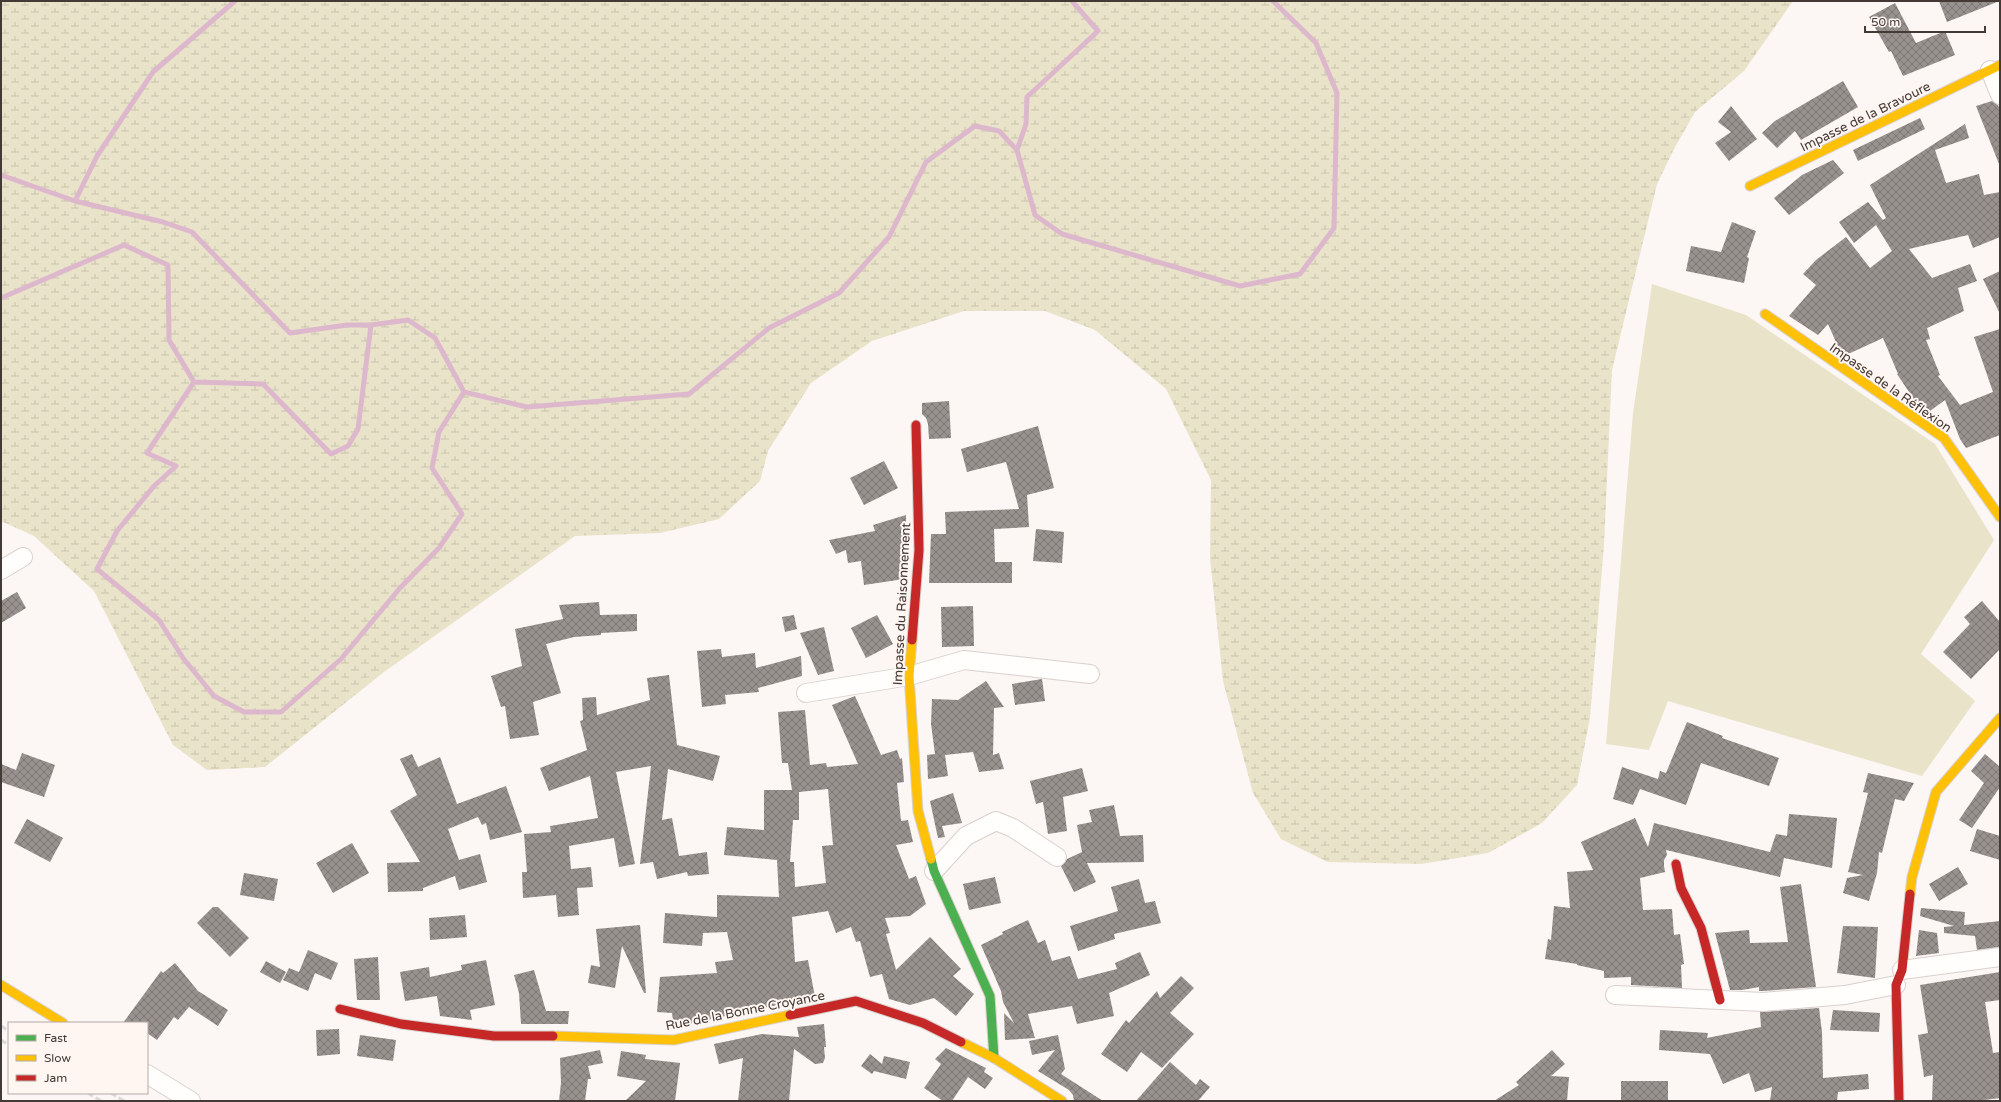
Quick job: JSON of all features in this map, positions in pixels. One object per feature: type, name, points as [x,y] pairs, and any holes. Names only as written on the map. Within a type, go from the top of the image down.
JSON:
[{"type":"street","points":[[1995,68],[2000,95]]},
{"type":"street","name":"Impasse de la Bravoure","points":[[1750,186],[1995,68]]},
{"type":"street","name":"Impasse de la Réflexion","points":[[1765,314],[1944,438],[2000,517]]},
{"type":"street","name":"Impasse du Raisonnement","points":[[916,425],[919,550],[909,676],[918,811],[934,870],[990,996],[994,1058]]},
{"type":"street","points":[[1,570],[23,557]]},
{"type":"street","points":[[806,693],[909,676],[964,660],[1090,674]]},
{"type":"street","points":[[1899,1101],[1900,978],[1912,877],[1936,792],[2000,718]]},
{"type":"street","points":[[934,870],[966,836],[996,821],[1013,828],[1057,857]]},
{"type":"street","points":[[1676,864],[1681,888],[1701,928],[1720,1000]]},
{"type":"street","points":[[1616,994],[1763,1002],[1845,995],[1900,978],[2000,957]]},
{"type":"street","points":[[1,985],[61,1022]]},
{"type":"street","name":"Rue de la Bonne Croyance","points":[[340,1009],[401,1024],[494,1036],[577,1036],[674,1040],[856,1001],[923,1023],[994,1058],[1062,1101]]},
{"type":"street","points":[[148,1075],[191,1101]]},
{"type":"green space","points":[[1,1],[1793,1],[1744,71],[1695,112],[1675,147],[1657,184],[1612,370],[1604,544],[1590,718],[1577,785],[1542,823],[1488,853],[1421,864],[1328,862],[1281,839],[1253,793],[1223,681],[1210,558],[1211,480],[1166,389],[1095,330],[1045,311],[964,311],[872,341],[811,383],[768,451],[760,481],[719,519],[660,533],[575,536],[384,672],[265,767],[207,770],[173,745],[94,591],[34,536],[1,521]]},
{"type":"green space","points":[[1652,284],[1746,315],[1935,444],[1994,540],[1921,654],[1975,701],[1922,776],[1668,701],[1649,750],[1606,744],[1633,413]]},
{"type":"building","points":[[1939,1],[1997,1],[1997,2],[1947,22]]},
{"type":"building","points":[[1895,3],[1916,43],[1945,31],[1955,55],[1903,76],[1891,51],[1889,52],[1869,17]]},
{"type":"building","points":[[1843,81],[1858,107],[1801,140],[1795,131],[1777,148],[1762,133],[1775,121]]},
{"type":"building","points":[[1992,101],[1998,105],[2000,110],[1999,164],[1976,106]]},
{"type":"building","points":[[1731,106],[1757,139],[1729,161],[1715,143],[1731,132],[1718,122]]},
{"type":"building","points":[[1920,118],[1925,129],[1858,161],[1853,150]]},
{"type":"building","points":[[1965,124],[1969,138],[1935,150],[1946,183],[1979,174],[1984,195],[2000,192],[2000,237],[1973,248],[1968,235],[1909,249],[1932,278],[1970,264],[1977,281],[1958,288],[1964,311],[1927,328],[1930,339],[1926,340],[1940,375],[1938,376],[1960,405],[1993,392],[1974,337],[2000,329],[2000,435],[1966,448],[1960,439],[1945,400],[1930,411],[1915,401],[1897,374],[1883,338],[1846,355],[1840,351],[1828,324],[1818,335],[1789,316],[1816,285],[1803,274],[1816,260],[1846,237],[1870,268],[1892,251],[1876,225],[1854,243],[1839,222],[1868,202],[1883,220],[1886,218],[1870,185]]},
{"type":"building","points":[[1833,160],[1844,173],[1789,215],[1774,198],[1802,175]]},
{"type":"building","points":[[1732,222],[1756,231],[1747,257],[1749,258],[1744,283],[1686,271],[1691,246],[1721,252]]},
{"type":"building","points":[[2000,271],[2000,314],[1983,279]]},
{"type":"building","points":[[949,401],[951,438],[929,439],[928,424],[926,418],[922,414],[922,403]]},
{"type":"building","points":[[1038,426],[1054,488],[1027,495],[1029,527],[994,529],[995,562],[1012,562],[1012,583],[929,583],[931,534],[946,534],[945,512],[1019,509],[1006,462],[967,472],[961,449]]},
{"type":"building","points":[[884,461],[898,488],[864,505],[850,478]]},
{"type":"building","points":[[906,515],[904,579],[864,585],[861,561],[848,563],[846,550],[836,554],[829,540],[875,531],[873,525]]},
{"type":"building","points":[[1036,529],[1064,532],[1062,563],[1033,561]]},
{"type":"building","points":[[17,592],[26,608],[1,623],[1,601]]},
{"type":"building","points":[[1982,601],[2000,622],[2000,649],[1971,679],[1943,652],[1970,624],[1964,617]]},
{"type":"building","points":[[599,602],[600,615],[637,614],[637,631],[601,633],[601,635],[574,637],[546,644],[561,693],[533,702],[539,735],[510,739],[505,706],[501,707],[491,676],[522,666],[515,629],[563,619],[559,605]]},
{"type":"building","points":[[973,606],[974,646],[942,647],[941,607]]},
{"type":"building","points":[[794,615],[797,629],[785,632],[782,617]]},
{"type":"building","points":[[877,615],[893,644],[866,658],[851,628]]},
{"type":"building","points":[[824,627],[834,671],[818,675],[800,633]]},
{"type":"building","points":[[721,649],[722,657],[755,653],[756,668],[801,656],[802,676],[758,688],[759,692],[725,695],[726,704],[702,707],[697,651]]},
{"type":"building","points":[[669,675],[677,745],[720,756],[713,781],[668,769],[662,820],[672,818],[679,856],[707,852],[709,874],[688,876],[687,872],[657,879],[653,862],[640,864],[651,766],[616,772],[635,864],[619,867],[614,838],[569,846],[571,869],[591,867],[593,887],[577,888],[579,915],[558,917],[556,895],[523,898],[522,872],[527,872],[524,834],[551,832],[550,826],[598,818],[590,776],[549,791],[540,768],[587,750],[580,721],[583,720],[582,698],[596,697],[597,715],[650,700],[647,678]]},
{"type":"building","points":[[1042,679],[1045,701],[1015,705],[1012,684]]},
{"type":"building","points":[[986,681],[1004,707],[994,708],[993,755],[999,753],[1004,769],[979,772],[973,752],[945,755],[948,776],[928,779],[927,755],[935,754],[931,724],[932,699],[958,700]]},
{"type":"building","points":[[855,696],[881,755],[897,750],[900,759],[902,758],[904,782],[897,783],[901,821],[908,820],[913,842],[896,845],[909,879],[916,876],[926,904],[910,916],[885,918],[890,933],[886,934],[896,970],[930,937],[961,969],[953,976],[974,994],[956,1016],[934,998],[910,1005],[889,999],[882,974],[870,977],[860,941],[856,942],[851,927],[836,933],[828,911],[792,917],[795,962],[808,960],[815,997],[674,1027],[672,1013],[657,1012],[660,977],[717,973],[715,962],[733,960],[727,932],[703,933],[702,946],[663,943],[665,913],[717,917],[717,895],[779,897],[777,860],[724,855],[727,827],[764,830],[764,790],[792,790],[788,763],[782,763],[778,712],[805,710],[810,765],[826,763],[827,767],[858,764],[832,705]],"holes":[[[828,789],[833,845],[822,846],[826,883],[795,887],[794,862],[790,862],[793,820],[799,820],[799,792]]]},
{"type":"building","points":[[1687,722],[1723,736],[1722,738],[1779,758],[1769,786],[1701,763],[1686,805],[1640,789],[1633,805],[1613,799],[1622,767],[1658,779],[1660,771],[1666,773]]},
{"type":"building","points":[[22,753],[55,765],[44,797],[1,782],[1,764],[16,770]]},
{"type":"building","points":[[412,754],[418,767],[440,757],[457,804],[506,786],[522,832],[490,840],[486,823],[482,825],[478,817],[448,829],[459,860],[480,854],[487,882],[459,890],[455,876],[423,888],[423,891],[388,892],[387,863],[420,862],[390,811],[417,795],[400,759]]},
{"type":"building","points":[[1985,754],[2000,767],[2000,787],[1972,828],[1959,820],[1984,783],[1971,771]]},
{"type":"building","points":[[1082,768],[1088,791],[1063,797],[1067,831],[1048,834],[1043,802],[1036,804],[1030,781]]},
{"type":"building","points":[[1868,773],[1914,783],[1904,801],[1895,799],[1882,853],[1879,852],[1877,873],[1869,901],[1843,893],[1847,878],[1863,875],[1848,872],[1868,793],[1863,792]]},
{"type":"building","points":[[953,793],[962,823],[942,826],[945,837],[938,838],[930,801]]},
{"type":"building","points":[[1114,805],[1120,836],[1143,835],[1144,862],[1087,863],[1096,882],[1074,892],[1061,866],[1067,859],[1082,852],[1077,825],[1092,822],[1089,810]]},
{"type":"building","points":[[1789,814],[1837,818],[1832,868],[1784,858],[1780,877],[1666,850],[1667,855],[1664,860],[1665,872],[1640,878],[1643,910],[1672,909],[1674,935],[1680,934],[1684,964],[1681,965],[1682,988],[1631,985],[1631,977],[1604,978],[1604,971],[1577,964],[1545,959],[1548,939],[1551,940],[1554,906],[1570,908],[1567,872],[1593,870],[1581,842],[1635,818],[1648,847],[1654,823],[1770,852],[1776,834],[1787,836]]},
{"type":"building","points":[[27,819],[63,838],[50,862],[14,843]]},
{"type":"building","points":[[1977,829],[2000,836],[2000,860],[1970,851]]},
{"type":"building","points":[[352,843],[369,873],[333,893],[316,863]]},
{"type":"building","points":[[1958,867],[1968,884],[1939,901],[1929,884]]},
{"type":"building","points":[[244,873],[278,879],[274,901],[240,895]]},
{"type":"building","points":[[995,877],[1001,903],[969,910],[963,884]]},
{"type":"building","points":[[1139,879],[1145,903],[1155,901],[1161,923],[1114,934],[1115,939],[1078,951],[1070,926],[1118,911],[1111,887]]},
{"type":"building","points":[[1801,884],[1816,987],[1763,991],[1759,991],[1759,987],[1742,990],[1730,990],[1715,933],[1749,930],[1750,943],[1788,942],[1780,887]]},
{"type":"building","points":[[213,907],[218,907],[249,938],[230,957],[197,923]]},
{"type":"building","points":[[1921,908],[1965,912],[1964,925],[2000,921],[2000,947],[1977,950],[1975,936],[1944,933],[1944,927],[1954,926],[1920,916]]},
{"type":"building","points":[[465,915],[467,937],[430,940],[429,918]]},
{"type":"building","points":[[1028,920],[1038,943],[1045,940],[1052,961],[1070,956],[1078,979],[1117,969],[1115,963],[1140,952],[1150,975],[1109,993],[1114,1016],[1077,1024],[1072,1006],[1028,1014],[1035,1038],[1005,1040],[1004,1013],[1014,1023],[1003,1002],[1001,991],[981,945],[1003,934],[1002,932]]},
{"type":"building","points":[[640,925],[646,993],[644,993],[622,946],[615,988],[588,983],[591,965],[600,967],[596,929]]},
{"type":"building","points":[[1843,926],[1878,927],[1875,978],[1837,973]]},
{"type":"building","points":[[1919,930],[1937,933],[1939,953],[1916,956]]},
{"type":"building","points":[[308,950],[338,963],[331,980],[315,973],[308,991],[283,980],[289,968],[299,972]]},
{"type":"building","points":[[378,957],[380,1000],[357,1000],[354,959]]},
{"type":"building","points":[[486,960],[495,1005],[470,1010],[472,1020],[440,1016],[437,996],[405,1001],[400,972],[429,967],[430,977],[462,970],[461,965]]},
{"type":"building","points":[[266,961],[286,972],[280,983],[260,972]]},
{"type":"building","points":[[175,963],[198,991],[228,1010],[218,1026],[189,1007],[178,1020],[174,1017],[157,1040],[148,1034],[148,1022],[124,1022],[161,971],[163,973]]},
{"type":"building","points":[[534,970],[546,1011],[569,1011],[568,1024],[521,1024],[519,993],[514,975]]},
{"type":"building","points":[[2000,972],[2000,1000],[1985,1002],[1993,1053],[2000,1052],[2000,1098],[1976,1101],[1932,1101],[1933,1075],[1924,1077],[1918,1035],[1928,1033],[1920,985]]},
{"type":"building","points":[[1181,976],[1194,988],[1170,1013],[1194,1034],[1162,1068],[1141,1052],[1127,1072],[1101,1054],[1126,1020],[1129,1023],[1157,991],[1160,998]]},
{"type":"building","points":[[1819,1008],[1822,1032],[1823,1078],[1868,1074],[1869,1089],[1838,1092],[1837,1101],[1770,1101],[1772,1087],[1755,1092],[1749,1073],[1723,1084],[1710,1054],[1659,1050],[1660,1030],[1708,1033],[1707,1038],[1761,1027],[1760,1012]]},
{"type":"building","points":[[1833,1010],[1880,1013],[1879,1032],[1830,1030]]},
{"type":"building","points":[[824,1024],[826,1047],[824,1047],[825,1058],[823,1063],[815,1064],[794,1049],[789,1101],[738,1101],[743,1058],[719,1064],[714,1044],[762,1034],[799,1037],[797,1027]]},
{"type":"building","points":[[339,1029],[340,1054],[317,1056],[316,1030]]},
{"type":"building","points":[[360,1035],[396,1040],[393,1061],[357,1056]]},
{"type":"building","points":[[1058,1035],[1065,1069],[1061,1074],[1103,1101],[1074,1101],[1073,1095],[1069,1090],[1038,1071],[1055,1050],[1032,1055],[1029,1041]]},
{"type":"building","points":[[946,1048],[986,1068],[984,1072],[993,1078],[985,1089],[968,1077],[952,1101],[943,1101],[924,1088],[941,1064],[935,1059]]},
{"type":"building","points":[[600,1050],[603,1063],[588,1066],[591,1079],[588,1079],[585,1101],[559,1101],[561,1083],[560,1058]]},
{"type":"building","points":[[1552,1050],[1565,1064],[1551,1076],[1569,1077],[1567,1101],[1494,1101],[1519,1085],[1516,1082]]},
{"type":"building","points":[[621,1051],[646,1055],[645,1059],[680,1063],[675,1101],[625,1101],[646,1081],[617,1076]]},
{"type":"building","points":[[870,1054],[882,1064],[884,1056],[910,1062],[906,1079],[874,1071],[872,1074],[861,1066]]},
{"type":"building","points":[[1170,1062],[1196,1085],[1200,1079],[1210,1087],[1198,1101],[1136,1101]]},
{"type":"building","points":[[1621,1081],[1668,1081],[1668,1101],[1621,1101]]},
{"type":"waterway","points":[[75,201],[97,156],[153,72],[235,1]]},
{"type":"waterway","points":[[1017,150],[1026,124],[1027,97],[1098,31],[1072,1]]},
{"type":"waterway","points":[[1,298],[124,245],[168,265],[169,340],[194,382],[263,384],[331,454],[348,446],[358,429],[371,325],[408,320],[435,338],[464,392],[527,407],[689,394],[769,328],[839,293],[889,237],[926,162],[975,126],[999,131],[1017,150],[1035,215],[1062,234],[1240,286],[1300,274],[1334,228],[1337,93],[1316,43],[1273,1]]},
{"type":"waterway","points":[[1,175],[75,201],[163,222],[192,232],[290,333],[347,325],[371,325]]},
{"type":"waterway","points":[[194,382],[147,453],[176,466],[154,486],[117,531],[97,569],[159,620],[183,658],[214,696],[244,712],[281,712],[341,659],[400,588],[439,548],[462,514],[432,468],[439,432],[464,392]]},
{"type":"railway","points":[[1,1026],[8,1030]]},
{"type":"railway","points":[[1,1040],[8,1044]]},
{"type":"railway","points":[[90,1094],[101,1101]]},
{"type":"railway","points":[[113,1094],[124,1101]]},
{"type":"traffic: fast","points":[[931,859],[934,871],[990,996],[994,1058]]},
{"type":"traffic: slow","points":[[1750,186],[2000,65]]},
{"type":"traffic: slow","points":[[1765,314],[1944,438],[2000,517]]},
{"type":"traffic: slow","points":[[912,640],[909,676],[918,811],[931,859]]},
{"type":"traffic: slow","points":[[1910,894],[1912,877],[1936,792],[2000,718]]},
{"type":"traffic: slow","points":[[1,985],[61,1022]]},
{"type":"traffic: slow","points":[[553,1036],[674,1040],[790,1015]]},
{"type":"traffic: slow","points":[[961,1042],[994,1058],[1062,1101]]},
{"type":"traffic: jam","points":[[912,640],[919,550],[916,425]]},
{"type":"traffic: jam","points":[[1676,864],[1681,888],[1701,928],[1720,1000]]},
{"type":"traffic: jam","points":[[1899,1101],[1896,985],[1902,970],[1910,894]]},
{"type":"traffic: jam","points":[[790,1015],[856,1001],[923,1023],[961,1042]]},
{"type":"traffic: jam","points":[[340,1009],[401,1024],[494,1036],[553,1036]]}]
